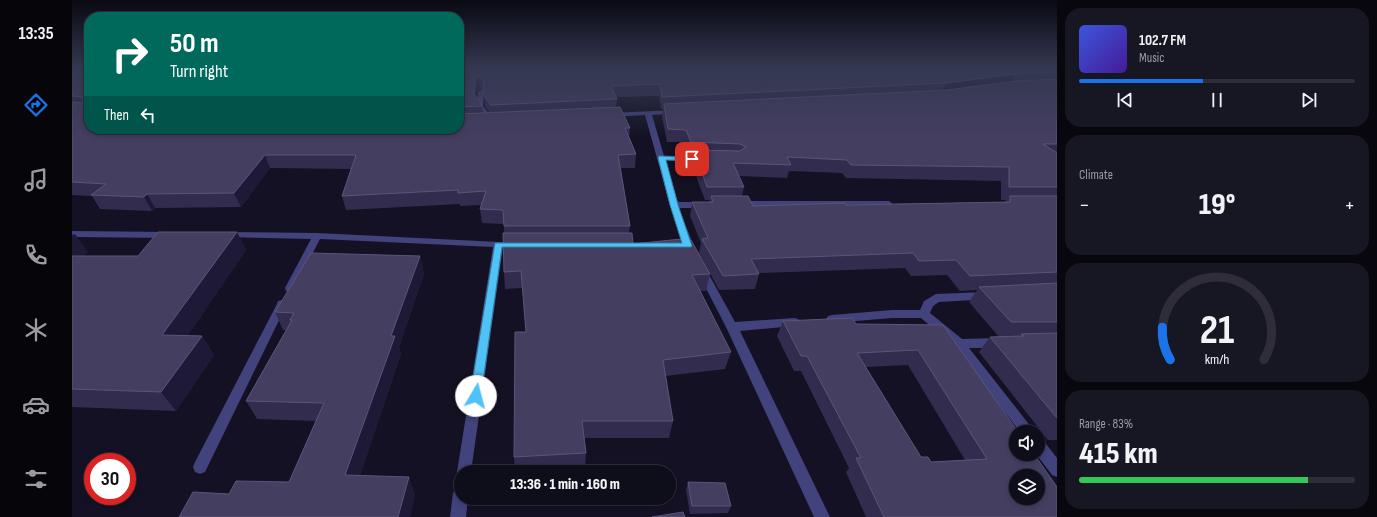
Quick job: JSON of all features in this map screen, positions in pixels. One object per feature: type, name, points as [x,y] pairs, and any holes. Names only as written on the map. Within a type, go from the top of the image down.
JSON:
[{"type":"street","points":[[481,92],[480,106],[488,116],[483,122],[494,121]]},
{"type":"street","points":[[602,115],[686,111]]},
{"type":"street","points":[[648,113],[662,158],[684,245],[732,327],[822,517]]},
{"type":"street","points":[[662,158],[714,160]]},
{"type":"street","points":[[674,205],[714,204]]},
{"type":"street","points":[[730,204],[897,204]]},
{"type":"street","points":[[72,234],[182,235]]},
{"type":"street","points":[[214,235],[316,236],[530,245]]},
{"type":"street","points":[[200,466],[316,236]]},
{"type":"street","points":[[465,465],[498,244]]},
{"type":"street","points":[[924,314],[928,304],[936,298],[996,295]]},
{"type":"street","points":[[824,320],[892,314],[924,314],[932,323],[951,336],[959,344],[1023,425]]},
{"type":"street","points":[[732,327],[808,321]]},
{"type":"street","points":[[959,344],[1012,343]]},
{"type":"street","points":[[1045,454],[1057,470]]},
{"type":"street","points":[[458,517],[460,505]]},
{"type":"building","points":[[72,90],[84,90],[84,134],[464,134],[464,114],[620,107],[630,128],[625,128],[636,154],[618,155],[630,226],[504,226],[503,210],[480,209],[486,191],[458,193],[458,190],[342,196],[356,155],[265,155],[234,193],[147,194],[144,197],[91,195],[106,184],[72,182],[72,102],[82,103],[83,97],[72,96]]},
{"type":"building","points":[[464,90],[475,90],[474,94],[482,106],[464,107]]},
{"type":"building","points":[[483,90],[613,90],[617,99],[491,105],[483,94]]},
{"type":"building","points":[[661,90],[801,90],[662,97]]},
{"type":"building","points":[[944,90],[1057,90],[1057,144],[1043,144],[1057,153],[1057,187],[1009,187],[1009,167],[851,165],[847,160],[787,157],[791,165],[733,163],[744,187],[707,187],[694,150],[740,151],[746,147],[740,144],[691,142],[686,130],[668,129],[664,104]]},
{"type":"building","points":[[711,196],[748,196],[753,206],[845,203],[846,205],[1010,202],[1010,196],[1057,196],[1057,272],[970,276],[956,260],[919,261],[913,253],[751,259],[759,274],[723,276],[702,239],[708,238],[692,202],[713,202]]},
{"type":"building","points":[[158,232],[237,232],[162,335],[202,336],[161,392],[72,389],[72,256],[138,256]]},
{"type":"building","points":[[503,233],[632,233],[633,244],[681,239],[682,242],[691,240],[710,274],[692,275],[731,352],[663,360],[673,421],[582,421],[586,453],[514,457],[515,332],[526,332],[521,271],[504,272]]},
{"type":"building","points":[[311,253],[420,256],[391,336],[395,336],[345,475],[409,477],[398,517],[179,517],[193,492],[229,494],[236,481],[289,482],[324,403],[246,401],[292,320],[290,320],[294,313],[275,312]]},
{"type":"building","points":[[1057,283],[1057,322],[1011,322],[979,287]]},
{"type":"building","points":[[852,318],[856,324],[943,325],[1013,425],[1009,425],[1009,461],[1039,461],[1044,469],[1009,469],[1009,505],[1045,505],[1045,470],[1057,487],[1057,517],[884,517],[856,458],[861,458],[807,356],[801,356],[783,321]],"holes":[[[918,350],[987,459],[931,462],[928,457],[921,457],[857,353]]]},
{"type":"building","points":[[1057,333],[1057,418],[990,337]]},
{"type":"building","points":[[688,482],[725,483],[731,506],[692,506]]},
{"type":"building","points":[[683,512],[685,517],[652,517]]},
{"type":"route","points":[[476,396],[498,244],[688,246],[674,205],[662,158],[692,159]]}]
